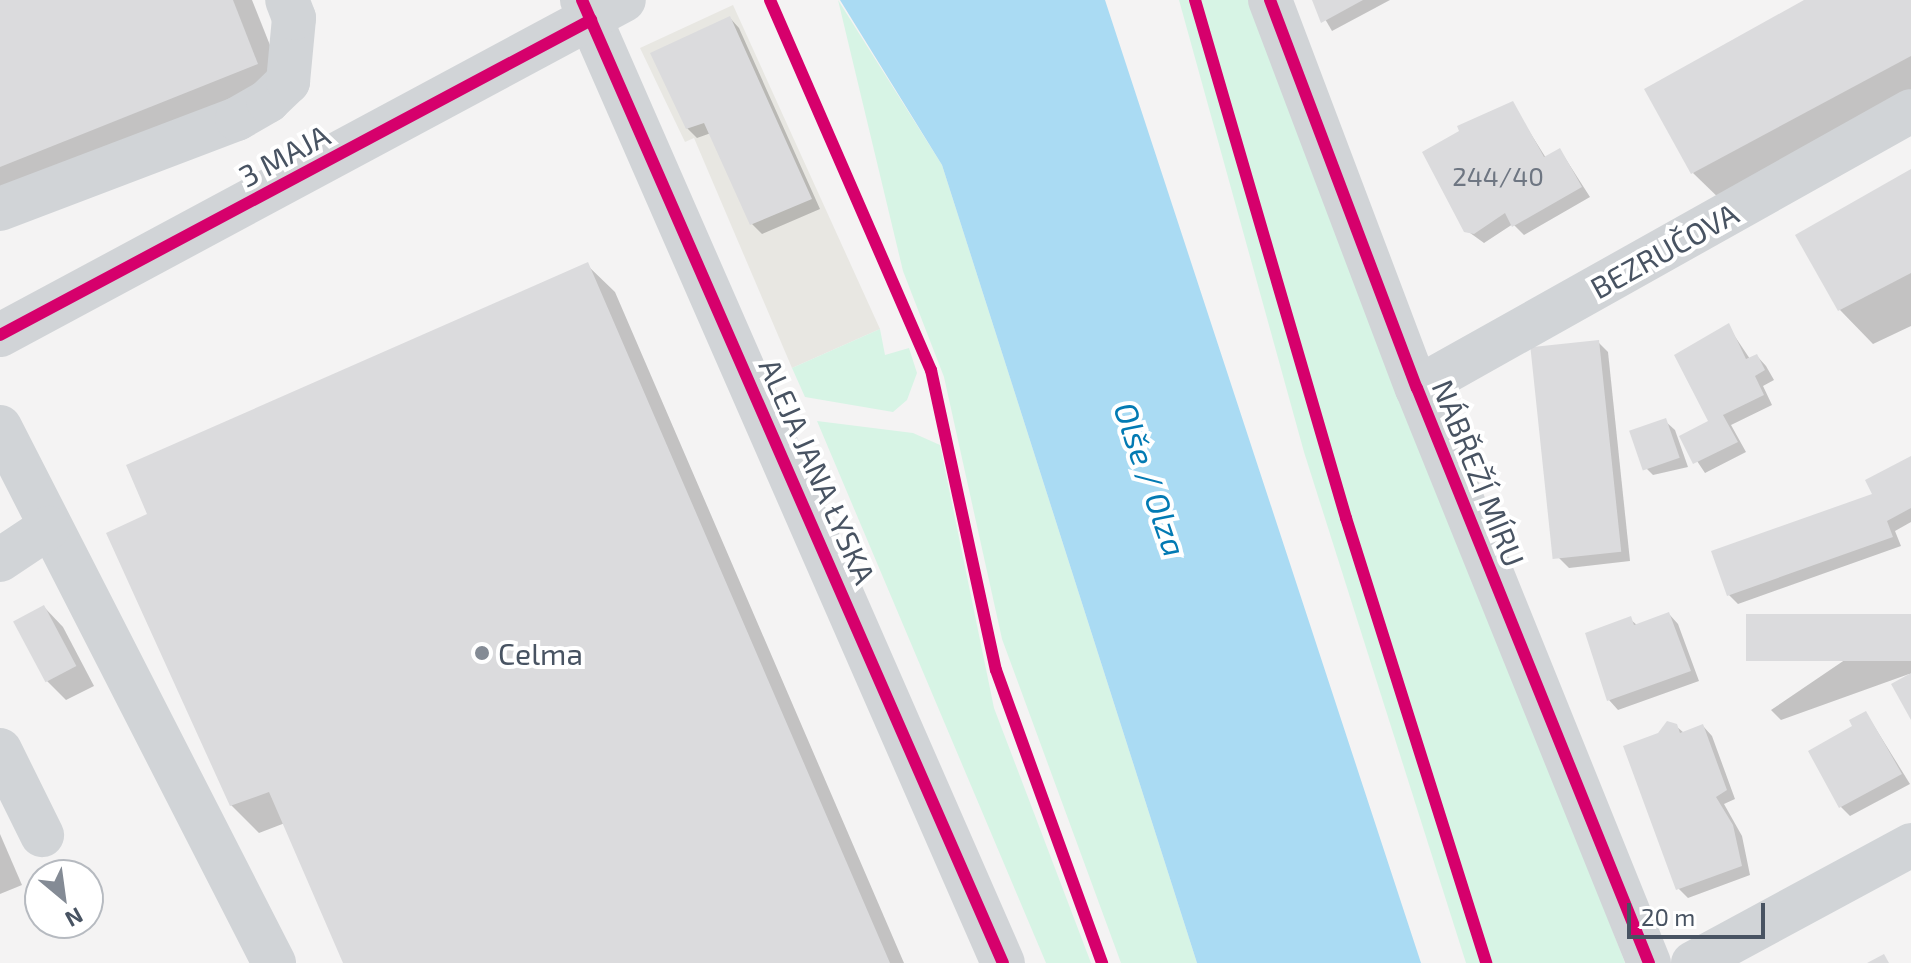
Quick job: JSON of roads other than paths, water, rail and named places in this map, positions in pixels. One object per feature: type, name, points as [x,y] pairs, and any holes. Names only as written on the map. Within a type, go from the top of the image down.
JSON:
[{"type":"street","points":[[0,209],[237,119],[268,101],[288,82],[294,18],[287,0]]},
{"type":"street","name":"NÁBŘEŽÍ MÍRU","points":[[1270,0],[1417,388],[1649,963]]},
{"type":"street","name":"3 MAJA","points":[[0,335],[599,7]]},
{"type":"street","name":"ALEJA JANA ŁYSKA","points":[[599,7],[1003,963]]},
{"type":"street","name":"BEZRUČOVA","points":[[1417,388],[1911,111]]},
{"type":"street","points":[[0,427],[48,528],[274,963]]},
{"type":"street","points":[[0,560],[48,528]]},
{"type":"street","points":[[0,750],[42,835]]},
{"type":"street","points":[[1693,963],[1911,845]]},
{"type":"water","name":"Olše / Olza","points":[[840,0],[1105,0],[1421,963],[1197,963],[942,165]]},
{"type":"place","name":"Celma","points":[[482,653]]}]
